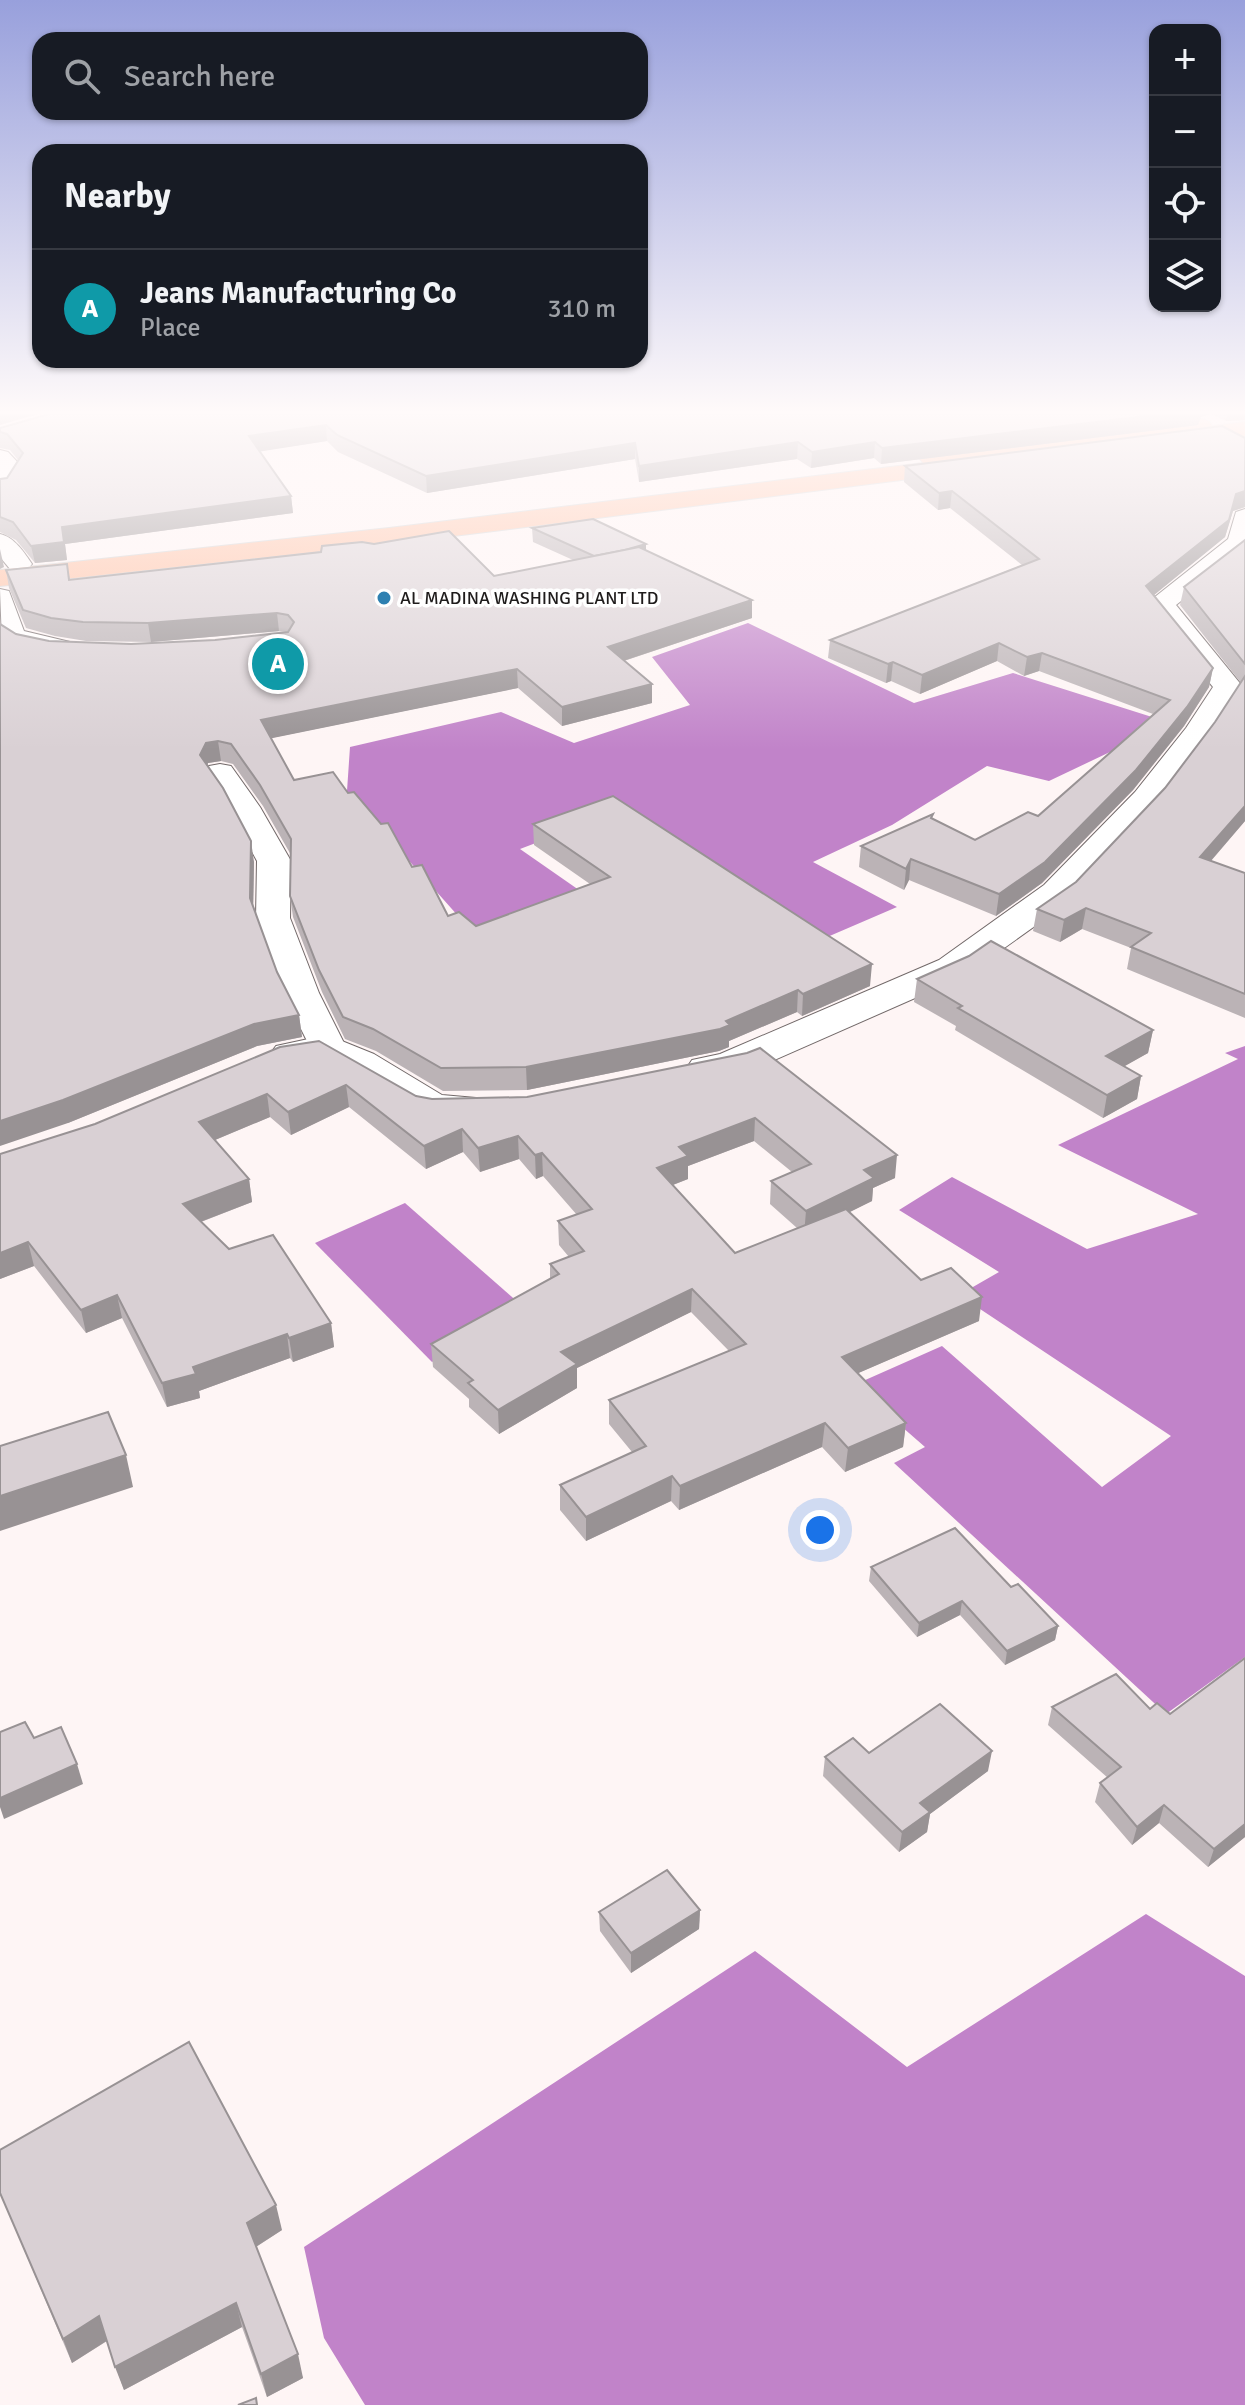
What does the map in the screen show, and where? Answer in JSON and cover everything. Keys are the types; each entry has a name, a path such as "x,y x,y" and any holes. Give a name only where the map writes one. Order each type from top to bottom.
{"main road":[{"path":"6,570 80,567 425,526"}],"street":[{"path":"668,1077 731,1064 952,968 1057,893 1147,799 1198,733 1228,687 1160,604 1240,542 1243,526"},
{"path":"0,541 6,570"},
{"path":"0,597 12,636 41,646 88,650"},
{"path":"220,773 244,807 274,861 273,918 301,993 327,1047"},
{"path":"257,1063 272,1057 327,1047 434,1107 496,1106"}],"shaded area":[{"path":"748,623 914,703 1013,673 1171,723 1049,781 987,766 892,825 813,862 897,907 811,944 612,814 520,849 589,897 483,944 347,791 350,747 501,712 574,743 690,705 652,657"},
{"path":"1245,1046 1245,1657 1166,1714 894,1463 925,1447 854,1385 942,1346 1102,1487 1171,1436 959,1295 999,1272 899,1210 952,1177 1087,1249 1198,1214 1058,1145 1238,1059 1225,1053"},
{"path":"405,1203 529,1312 432,1362 315,1243"},
{"path":"1146,1914 1245,1976 1245,2405 365,2405 324,2338 304,2247 755,1951 907,2067"}],"building":[{"path":"16,526 68,526 62,527 64,542 31,546"},
{"path":"608,526 646,544 594,556 532,528"},
{"path":"997,526 1221,526 1146,586 1213,668 1187,707 1136,770 1045,862 999,894 911,859 906,869 861,846 933,814 931,818 975,840 1028,812 1038,816 1170,700 1042,653 1027,657 999,643 922,675 830,640 1039,559"},
{"path":"449,531 494,576 639,547 752,600 608,647 652,684 562,707 517,669 261,720 294,780 333,772 348,793 354,792 381,824 388,823 412,867 422,865 448,916 459,912 476,926 610,877 533,824 613,796 872,964 803,994 798,990 726,1021 730,1025 720,1029 526,1067 441,1068 373,1029 343,1017 319,970 290,896 291,839 260,785 231,744 218,741 206,743 200,755 223,788 251,841 250,898 277,972 299,1015 254,1024 63,1100 0,1121 0,624 16,634 49,641 131,644 215,640 288,632 294,622 288,615 277,613 148,623 51,618 23,610 6,570 67,564 69,580 321,552 322,546 362,542 374,544"},
{"path":"1245,540 1245,664 1184,587"},
{"path":"1245,676 1245,806 1200,857 1245,873 1245,994 1131,947 1151,933 1086,908 1064,920 1037,909 1076,882 1165,788"},
{"path":"991,941 1153,1030 1106,1056 1141,1076 1107,1095 958,1008 962,1006 917,979 969,956"},
{"path":"319,1041 416,1096 432,1099 527,1097 760,1048 897,1155 864,1170 874,1178 806,1211 771,1181 811,1164 755,1118 679,1147 688,1156 657,1168 735,1253 846,1209 921,1280 951,1268 982,1297 842,1357 906,1423 848,1448 825,1423 680,1486 672,1476 586,1517 560,1485 646,1446 609,1400 746,1344 692,1289 561,1352 577,1364 498,1410 468,1383 473,1380 431,1344 559,1274 550,1264 584,1251 558,1221 592,1209 542,1153 535,1155 518,1136 478,1148 462,1129 424,1146 346,1085 288,1112 267,1094 199,1122 249,1179 183,1204 229,1249 273,1235 331,1323 289,1338 287,1334 193,1367 196,1374 162,1383 117,1295 81,1310 28,1242 0,1253 0,1154 95,1124 280,1047"},
{"path":"108,1412 126,1455 0,1496 0,1446"},
{"path":"955,1528 1011,1587 1018,1584 1058,1626 1007,1651 962,1601 919,1623 871,1567"},
{"path":"1245,1658 1245,1824 1214,1849 1164,1805 1137,1827 1100,1783 1121,1767 1052,1707 1116,1674 1150,1709 1157,1703 1170,1714"},
{"path":"940,1704 992,1751 920,1803 930,1812 902,1832 825,1757 853,1738 869,1753"},
{"path":"25,1722 34,1738 61,1727 77,1764 0,1798 0,1732"},
{"path":"667,1870 700,1910 631,1953 599,1912"},
{"path":"189,2042 276,2205 247,2223 298,2354 261,2374 236,2303 115,2367 99,2316 63,2339 0,2193 0,2150"},
{"path":"256,2398 257,2405 238,2405"}],"place":[{"name":"AL MADINA WASHING PLANT LTD","path":"384,598"},
{"name":"Jeans Manufacturing Co","path":"278,664"}]}
